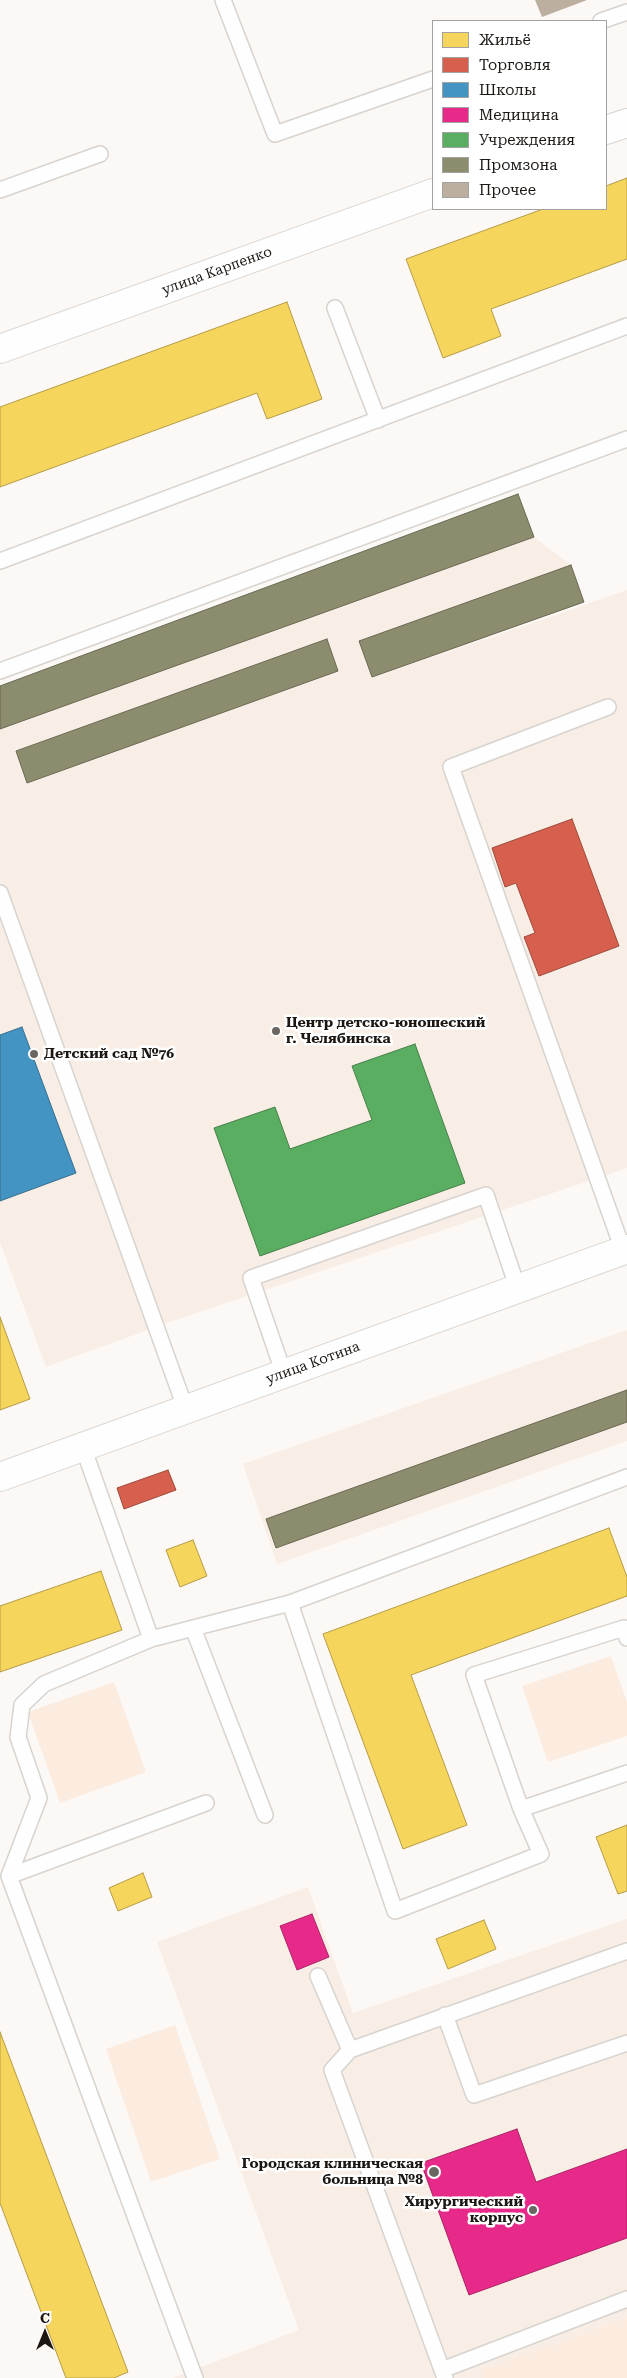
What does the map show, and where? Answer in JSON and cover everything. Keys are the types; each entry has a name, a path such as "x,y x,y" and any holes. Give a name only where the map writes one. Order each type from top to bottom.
{"street":[{"path":"607,130 627,122"},
{"name":"улица Карпенко","path":"0,350 432,193"},
{"name":"улица Котина","path":"0,1477 625,1250"}],"lane":[{"path":"223,0 275,134 432,79"},
{"path":"605,20 627,12"},
{"path":"0,190 100,154"},
{"path":"335,308 378,420"},
{"path":"0,561 627,326"},
{"path":"0,671 627,439"},
{"path":"608,707 451,767 625,1250"},
{"path":"0,894 186,1410"},
{"path":"284,1374 251,1278 486,1195 518,1289"},
{"path":"83,1447 151,1639"},
{"path":"195,2378 9,1876 39,1798 18,1737 22,1705 44,1684 151,1639 290,1603 627,1477"},
{"path":"290,1603 395,1911 541,1854 521,1809 474,1676 624,1628 627,1638"},
{"path":"193,1628 265,1816"},
{"path":"521,1809 627,1774"},
{"path":"9,1876 206,1803"},
{"path":"627,1951 350,2050 332,2070 443,2374 627,2299"},
{"path":"318,1976 350,2050"},
{"path":"445,2015 474,2095 627,2042"}],"shaded area":[{"path":"518,494 534,537 571,565 584,602 423,661 627,590 627,1168 167,1323 46,1367 0,1242 0,686"},
{"path":"627,1330 627,1441 277,1564 243,1464"},
{"path":"611,1656 627,1702 627,1736 548,1762 522,1686"},
{"path":"114,1682 146,1772 60,1803 28,1712"},
{"name":"Городская клиническая больница №8","path":"308,1887 353,2013 627,1919 627,2378 172,2378 299,2330 157,1942"},
{"path":"175,2025 220,2159 151,2182 106,2049"},
{"path":"627,2318 627,2378 483,2378 481,2371"}],"building: Жильё":[{"path":"627,178 627,259 491,309 501,336 443,358 406,259 540,210 607,210 607,186"},
{"path":"287,302 322,399 267,419 257,393 0,487 0,407"},
{"path":"0,1317 30,1399 0,1410"},
{"path":"609,1528 627,1577 627,1596 411,1675 467,1825 403,1849 323,1634"},
{"path":"193,1540 207,1576 180,1587 166,1550"},
{"path":"101,1571 122,1630 0,1672 0,1606"},
{"path":"627,1825 627,1891 618,1894 596,1837"},
{"path":"143,1873 152,1897 118,1911 109,1888"},
{"path":"484,1920 496,1949 448,1969 436,1939"},
{"path":"0,2032 128,2372 114,2378 66,2378 0,2203"}],"building: Торговля":[{"path":"572,819 619,946 539,976 524,937 535,933 516,883 505,887 492,848"},
{"path":"168,1470 176,1490 124,1509 117,1488"}],"building: Школы":[{"path":"22,1027 76,1173 0,1201 0,1035"}],"building: Медицина":[{"path":"312,1914 329,1957 297,1970 280,1926"},
{"name":"Хирургический корпус","path":"517,2129 536,2182 627,2149 627,2238 469,2295 421,2163"}],"building: Учреждения":[{"path":"415,1044 465,1183 260,1256 214,1128 275,1107 290,1149 372,1120 352,1066"}],"building: Промзона":[{"path":"518,494 534,537 0,729 0,686"},
{"path":"571,565 584,602 372,677 359,641"},
{"path":"327,639 338,671 27,783 16,751"},
{"path":"627,1390 627,1422 276,1548 266,1519"}],"building: Прочее":[{"path":"535,0 587,0 542,17"}],"place":[{"name":"Центр детско-юношеский г. Челябинска","path":"276,1031"},
{"name":"Детский сад №76","path":"34,1054"},
{"name":"Городская клиническая больница №8","path":"434,2172"},
{"name":"Хирургический корпус","path":"533,2210"}]}
